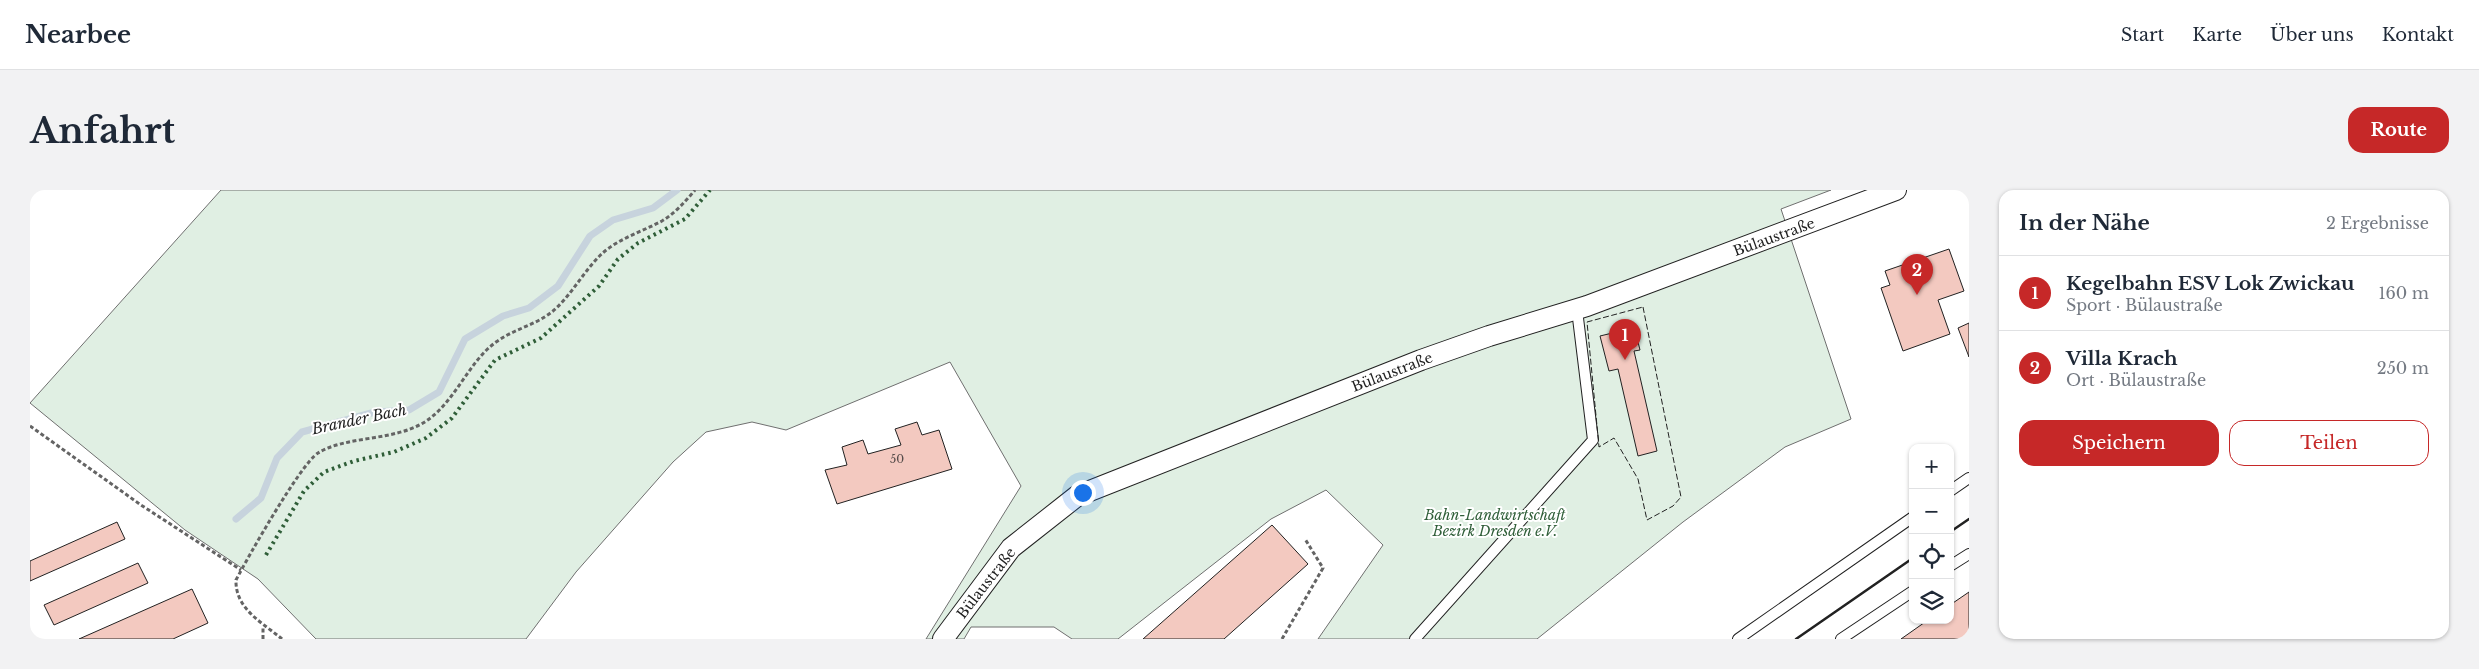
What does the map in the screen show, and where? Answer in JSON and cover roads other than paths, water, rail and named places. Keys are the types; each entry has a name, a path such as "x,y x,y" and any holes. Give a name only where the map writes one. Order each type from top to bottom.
{"street":[{"name":"Bülaustraße","path":"943,639 1011,548 1077,496 1421,360 1489,336 1577,310 1896,190"}],"lane":[{"path":"1415,639 1592,440 1577,310"},
{"path":"1953,489 1969,478"},
{"path":"1738,639 1909,520"},
{"path":"1954,563 1969,554"},
{"path":"1841,639 1909,594"}],"waterway":[{"name":"Brander Bach","path":"236,519 261,498 277,458 302,432 375,412 409,410 439,392 465,339 503,316 529,308 558,286 590,236 613,220 653,208 677,190"}],"place":[{"name":"Villa Krach","path":"1917,295"},
{"name":"Kegelbahn ESV Lok Zwickau","path":"1625,360"}],"park label":[{"name":"Bahn-Landwirtschaft Bezirk Dresden e.V.","path":"1495,524"}]}
